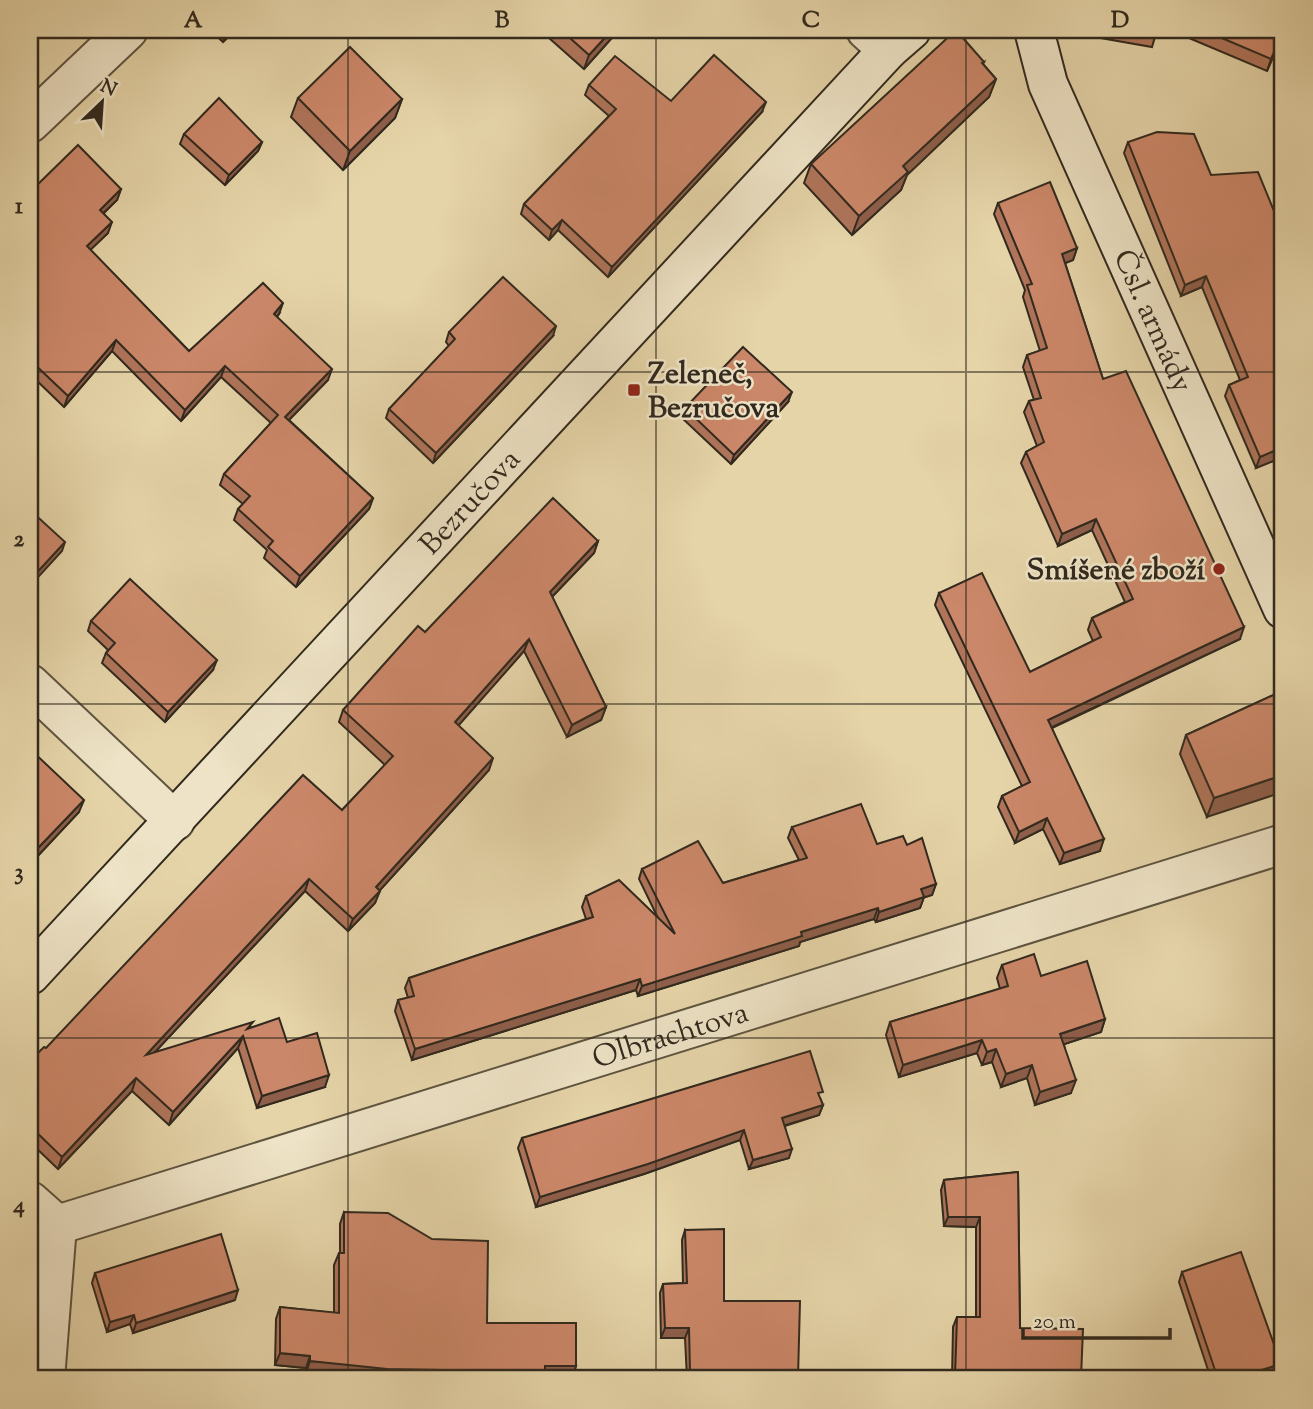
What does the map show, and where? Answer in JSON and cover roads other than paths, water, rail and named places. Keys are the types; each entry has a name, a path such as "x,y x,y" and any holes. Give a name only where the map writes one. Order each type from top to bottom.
{"street":[{"path":"30,123 128,30"},
{"name":"Čsl. armády","path":"1034,30 1048,84 1283,609"},
{"name":"Bezručova","path":"30,975 175,821 888,37"},
{"path":"30,684 175,821"},
{"name":"Olbrachtova","path":"44,1213 1283,844"},
{"path":"44,1213 45,1379"}],"place":[{"name":"Zeleneč, Bezručova","path":"634,390"},
{"name":"Smíšené zboží","path":"1219,569"}]}
